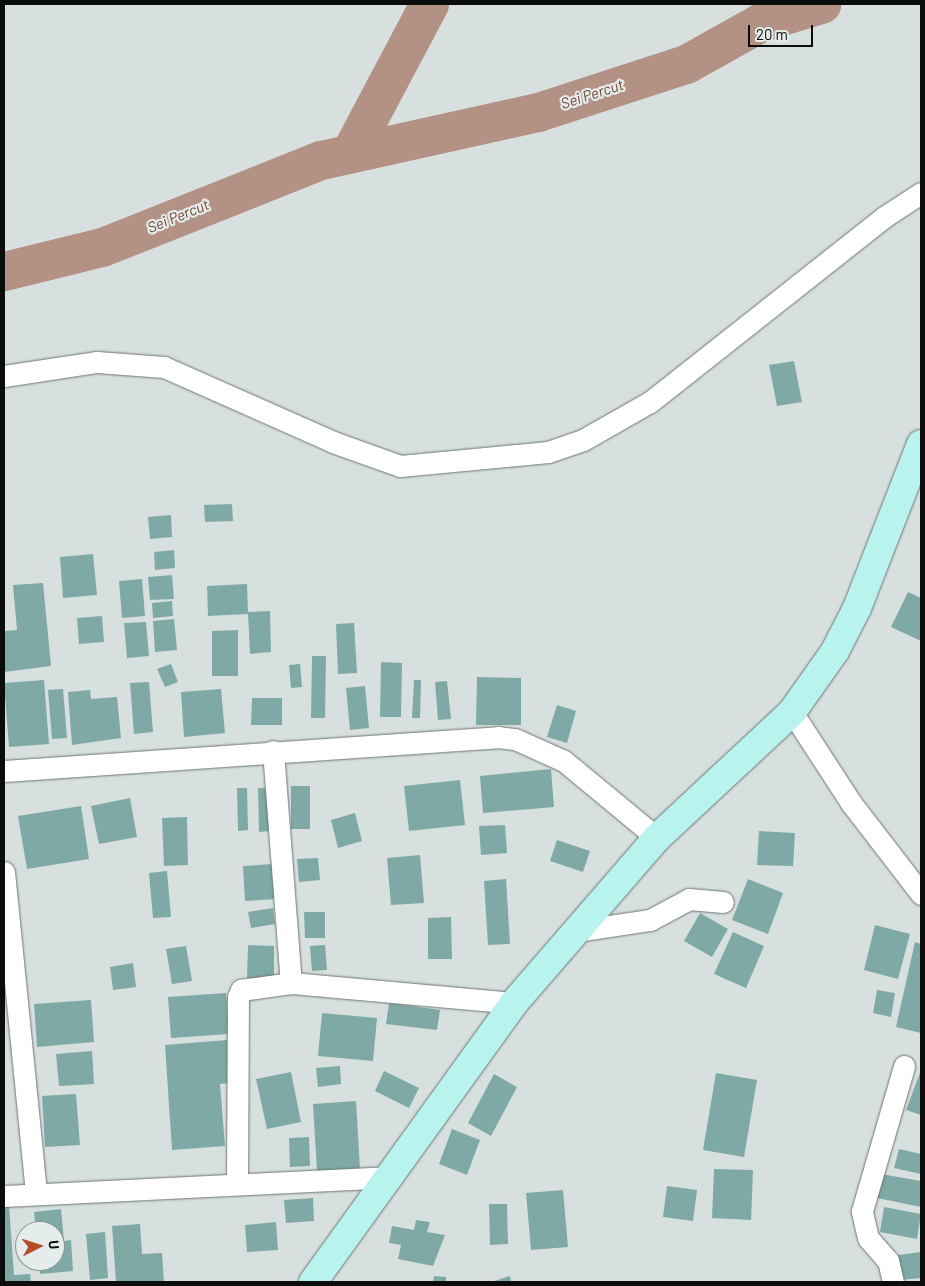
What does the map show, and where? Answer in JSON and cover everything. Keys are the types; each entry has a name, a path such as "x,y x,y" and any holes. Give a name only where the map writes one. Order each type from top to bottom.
{"main road":[{"path":"313,1282 392,1177 514,1003 658,838 792,712 835,651 857,608 921,444"}],"street":[{"path":"4,376 97,362 164,367 333,442 400,466 548,452 583,440 650,402 884,217 921,193"},
{"path":"792,712 851,803 921,894"},
{"path":"4,771 273,752 515,739 564,761 658,838"},
{"path":"273,752 291,983"},
{"path":"4,872 36,1193"},
{"path":"576,931 650,920 689,899 723,902"},
{"path":"237,1182 238,994 291,983 514,1003"},
{"path":"893,1282 888,1261 863,1225 862,1211 904,1066"},
{"path":"4,1196 237,1182 392,1177"}],"building":[{"path":"794,361 802,402 777,406 769,365"},
{"path":"232,504 233,521 205,522 204,505"},
{"path":"171,515 172,537 150,539 148,517"},
{"path":"174,550 175,568 155,570 154,552"},
{"path":"93,554 97,595 63,598 60,557"},
{"path":"172,575 174,599 150,600 148,577"},
{"path":"142,579 145,616 122,618 119,581"},
{"path":"43,583 51,666 4,672 4,631 17,630 13,585"},
{"path":"247,584 248,612 270,611 271,652 250,654 248,614 208,616 207,586"},
{"path":"908,592 921,598 921,641 891,627"},
{"path":"172,601 173,616 153,618 152,603"},
{"path":"102,616 104,642 79,644 77,618"},
{"path":"174,619 177,650 155,652 153,621"},
{"path":"146,622 149,656 127,658 124,623"},
{"path":"354,623 357,673 338,674 336,624"},
{"path":"238,630 238,676 212,676 212,631"},
{"path":"312,656 326,656 325,718 311,718"},
{"path":"381,662 402,663 401,717 380,717"},
{"path":"171,664 178,682 165,687 157,669"},
{"path":"300,664 302,687 291,688 289,665"},
{"path":"477,677 521,678 521,725 476,725"},
{"path":"44,680 49,744 9,747 4,683"},
{"path":"414,680 421,680 420,718 412,718"},
{"path":"447,681 451,719 438,720 435,682"},
{"path":"149,682 153,732 134,734 130,683"},
{"path":"365,686 369,728 350,730 346,688"},
{"path":"63,689 67,738 52,739 48,690"},
{"path":"221,689 225,733 184,737 181,692"},
{"path":"90,690 91,699 117,697 121,738 72,745 68,692"},
{"path":"252,698 282,698 282,725 251,725"},
{"path":"557,705 576,711 567,743 547,737"},
{"path":"551,769 554,807 483,813 480,776"},
{"path":"460,780 465,825 409,831 404,786"},
{"path":"291,786 310,786 310,829 291,829"},
{"path":"237,788 247,788 248,830 238,831"},
{"path":"258,788 269,788 270,831 259,832"},
{"path":"130,798 137,837 99,844 91,806"},
{"path":"81,806 89,859 27,869 18,816"},
{"path":"355,813 362,841 338,848 331,820"},
{"path":"187,817 188,865 164,866 162,818"},
{"path":"505,825 507,853 481,855 479,826"},
{"path":"759,831 795,833 793,866 757,865"},
{"path":"557,840 590,851 583,872 550,861"},
{"path":"420,855 424,903 391,905 387,858"},
{"path":"318,858 320,880 299,882 297,859"},
{"path":"273,864 275,899 245,901 243,866"},
{"path":"167,871 171,917 153,918 149,873"},
{"path":"506,879 510,944 488,945 484,881"},
{"path":"748,879 783,893 768,934 732,920"},
{"path":"273,908 275,924 251,928 248,912"},
{"path":"304,912 325,912 325,938 305,938"},
{"path":"700,913 728,929 712,957 684,941"},
{"path":"451,917 452,959 428,959 428,918"},
{"path":"875,925 910,934 898,979 864,970"},
{"path":"733,932 764,946 746,988 714,974"},
{"path":"915,942 921,944 921,1033 896,1027"},
{"path":"248,945 274,946 274,979 247,978"},
{"path":"325,945 327,970 312,971 310,946"},
{"path":"186,946 192,981 172,984 166,949"},
{"path":"133,963 136,987 113,990 110,967"},
{"path":"877,990 895,993 891,1017 873,1013"},
{"path":"226,993 229,1034 171,1038 168,997"},
{"path":"91,1000 94,1042 37,1047 34,1004"},
{"path":"389,1003 440,1010 437,1030 386,1024"},
{"path":"322,1013 377,1018 373,1061 318,1056"},
{"path":"227,1040 230,1083 220,1084 225,1146 172,1150 165,1045"},
{"path":"92,1051 94,1084 59,1086 56,1054"},
{"path":"340,1066 341,1084 318,1087 316,1068"},
{"path":"921,1070 921,1115 906,1110"},
{"path":"384,1071 419,1088 409,1108 375,1091"},
{"path":"291,1072 301,1122 267,1129 256,1079"},
{"path":"716,1073 757,1080 744,1157 703,1150"},
{"path":"494,1074 517,1087 491,1136 468,1123"},
{"path":"76,1094 80,1145 45,1147 42,1096"},
{"path":"356,1101 360,1169 317,1171 313,1104"},
{"path":"452,1129 480,1140 467,1175 439,1164"},
{"path":"309,1137 310,1166 290,1167 289,1138"},
{"path":"899,1149 921,1154 921,1174 894,1168"},
{"path":"714,1169 753,1170 751,1220 712,1218"},
{"path":"881,1174 921,1181 921,1207 877,1198"},
{"path":"667,1186 697,1190 693,1221 663,1217"},
{"path":"563,1190 568,1247 531,1250 526,1193"},
{"path":"313,1198 314,1221 286,1223 284,1200"},
{"path":"489,1204 507,1204 508,1244 490,1245"},
{"path":"4,1205 9,1205 14,1275 30,1274 31,1282 4,1282"},
{"path":"884,1207 921,1214 917,1239 880,1232"},
{"path":"61,1209 62,1221 35,1221 34,1212"},
{"path":"416,1220 430,1222 427,1232 445,1235 433,1266 398,1259 401,1245 389,1243 392,1226 414,1230"},
{"path":"276,1222 278,1250 247,1252 245,1225"},
{"path":"140,1224 142,1254 162,1253 164,1282 116,1282 112,1226"},
{"path":"105,1232 108,1278 90,1280 86,1234"},
{"path":"71,1240 73,1271 40,1274 40,1271 65,1271 65,1241"},
{"path":"921,1252 921,1278 901,1280 898,1255"},
{"path":"434,1276 446,1277 446,1282 433,1282"},
{"path":"510,1276 511,1282 491,1282"}],"waterway":[{"name":"Sei Percut","path":"350,153 429,4"},
{"name":"Sei Percut","path":"4,271 102,247 321,160 538,112 686,64 761,22 821,4"}]}
